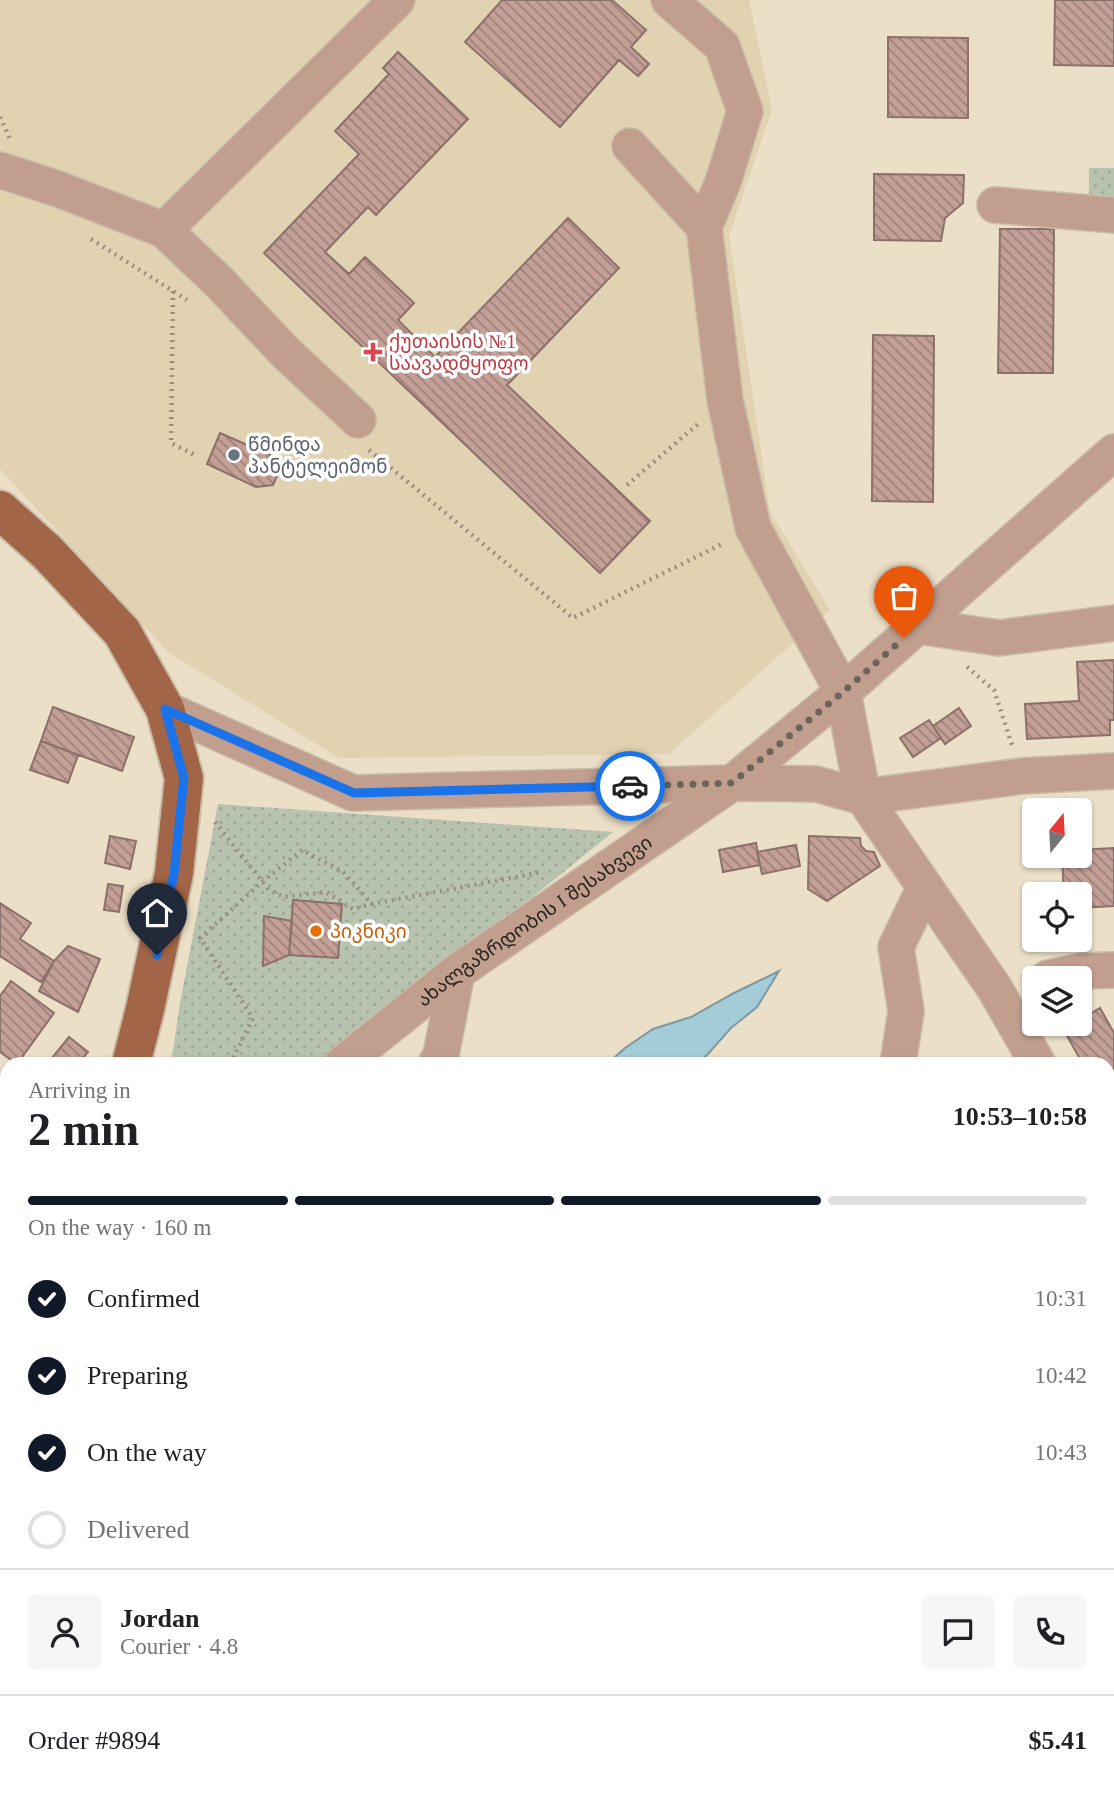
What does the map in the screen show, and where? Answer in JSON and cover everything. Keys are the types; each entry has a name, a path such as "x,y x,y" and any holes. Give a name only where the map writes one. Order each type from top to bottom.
{"main road":[{"path":"0,510 47,552 122,632 165,709 184,778 174,873 133,1057"}],"street":[{"path":"164,230 397,0"},
{"path":"669,0 722,46 744,111 723,182 704,227 725,400 753,528 843,692 863,797 995,989 1034,1057"},
{"path":"629,146 704,227"},
{"path":"0,170 164,230 219,282 286,354 358,420"},
{"path":"995,205 1114,215"},
{"name":"ახალგაზრდობის I შესახვევი","path":"351,1057 457,972 732,783 843,692 1114,452"},
{"path":"918,626 999,638 1114,623"},
{"path":"165,709 354,793 732,783 816,784 863,797 1022,776 1114,771"},
{"path":"899,1057 906,1011 896,947 925,887"},
{"path":"1092,971 1114,970"},
{"path":"440,1057 457,972"},
{"path":"995,989 1022,983"}],"path":[{"path":"173,291 171,443 197,456"},
{"path":"627,485 725,400"},
{"path":"966,666 994,690 1022,776"},
{"path":"234,1057 253,1018 200,938 302,850 343,872 372,904"},
{"path":"238,852 269,890 284,897 326,892 353,909 546,871"}],"shaded area":[{"name":"ქუთაისის №1 საავადმყოფო","path":"0,0 749,0 772,109 729,236 770,512 830,610 669,754 339,758 168,652 0,469"}],"green space":[{"path":"1089,168 1114,168 1114,203 1089,203"},
{"path":"218,804 613,832 335,1057 172,1057"}],"water":[{"path":"779,971 757,1007 731,1028 705,1057 615,1057 653,1029 691,1017"}],"building":[{"path":"502,0 612,0 646,30 631,47 649,64 638,76 619,60 560,127 465,42"},
{"path":"1055,0 1114,0 1114,66 1054,65"},
{"path":"888,37 968,38 968,118 888,117"},
{"path":"398,52 468,119 376,215 368,207 325,252 349,274 365,257 414,303 398,320 435,357 568,218 619,268 507,385 650,521 600,573 264,253 359,154 335,131 389,74 383,68"},
{"path":"874,174 964,175 963,203 945,218 941,241 874,240"},
{"path":"1000,229 1054,229 1053,373 998,373"},
{"path":"873,335 934,336 933,502 872,501"},
{"path":"220,433 270,455 280,469 273,485 256,487 207,464"},
{"path":"1114,660 1114,720 1110,720 1110,735 1027,739 1025,704 1079,701 1077,662"},
{"path":"53,707 134,737 122,771 41,741"},
{"path":"959,708 971,726 945,744 933,726"},
{"path":"929,720 941,738 913,757 900,738"},
{"path":"41,741 78,755 68,783 30,770"},
{"path":"110,836 136,841 130,869 105,863"},
{"path":"809,836 860,838 861,846 866,851 874,852 880,866 827,901 808,889"},
{"path":"756,843 760,865 723,872 719,850"},
{"path":"796,845 800,866 762,874 757,852"},
{"path":"1114,848 1114,906 1092,907 1092,882 1063,882 1063,868 1092,868 1092,849"},
{"path":"108,884 123,886 119,912 104,910"},
{"path":"293,900 342,904 338,958 289,955"},
{"path":"0,903 31,923 20,939 54,961 41,982 0,956"},
{"path":"264,916 292,921 289,955 263,966"},
{"path":"68,946 100,959 78,1012 39,991 54,961"},
{"path":"11,981 54,1013 22,1057 7,1057 0,1052 0,996"},
{"path":"1100,1008 1114,1033 1114,1057 1079,1057 1067,1036 1092,1036 1092,1013"},
{"path":"69,1037 88,1052 84,1057 53,1057"}],"way so far":[{"path":"630,786 732,783 904,638"}],"place":[{"name":"ქუთაისის №1 საავადმყოფო","path":"373,352"},
{"name":"წმინდა პანტელეიმონ","path":"234,455"},
{"name":"პიკნიკი","path":"316,931"}],"route":[{"path":"157,955 174,873 184,778 165,709 354,793 630,786"}]}
